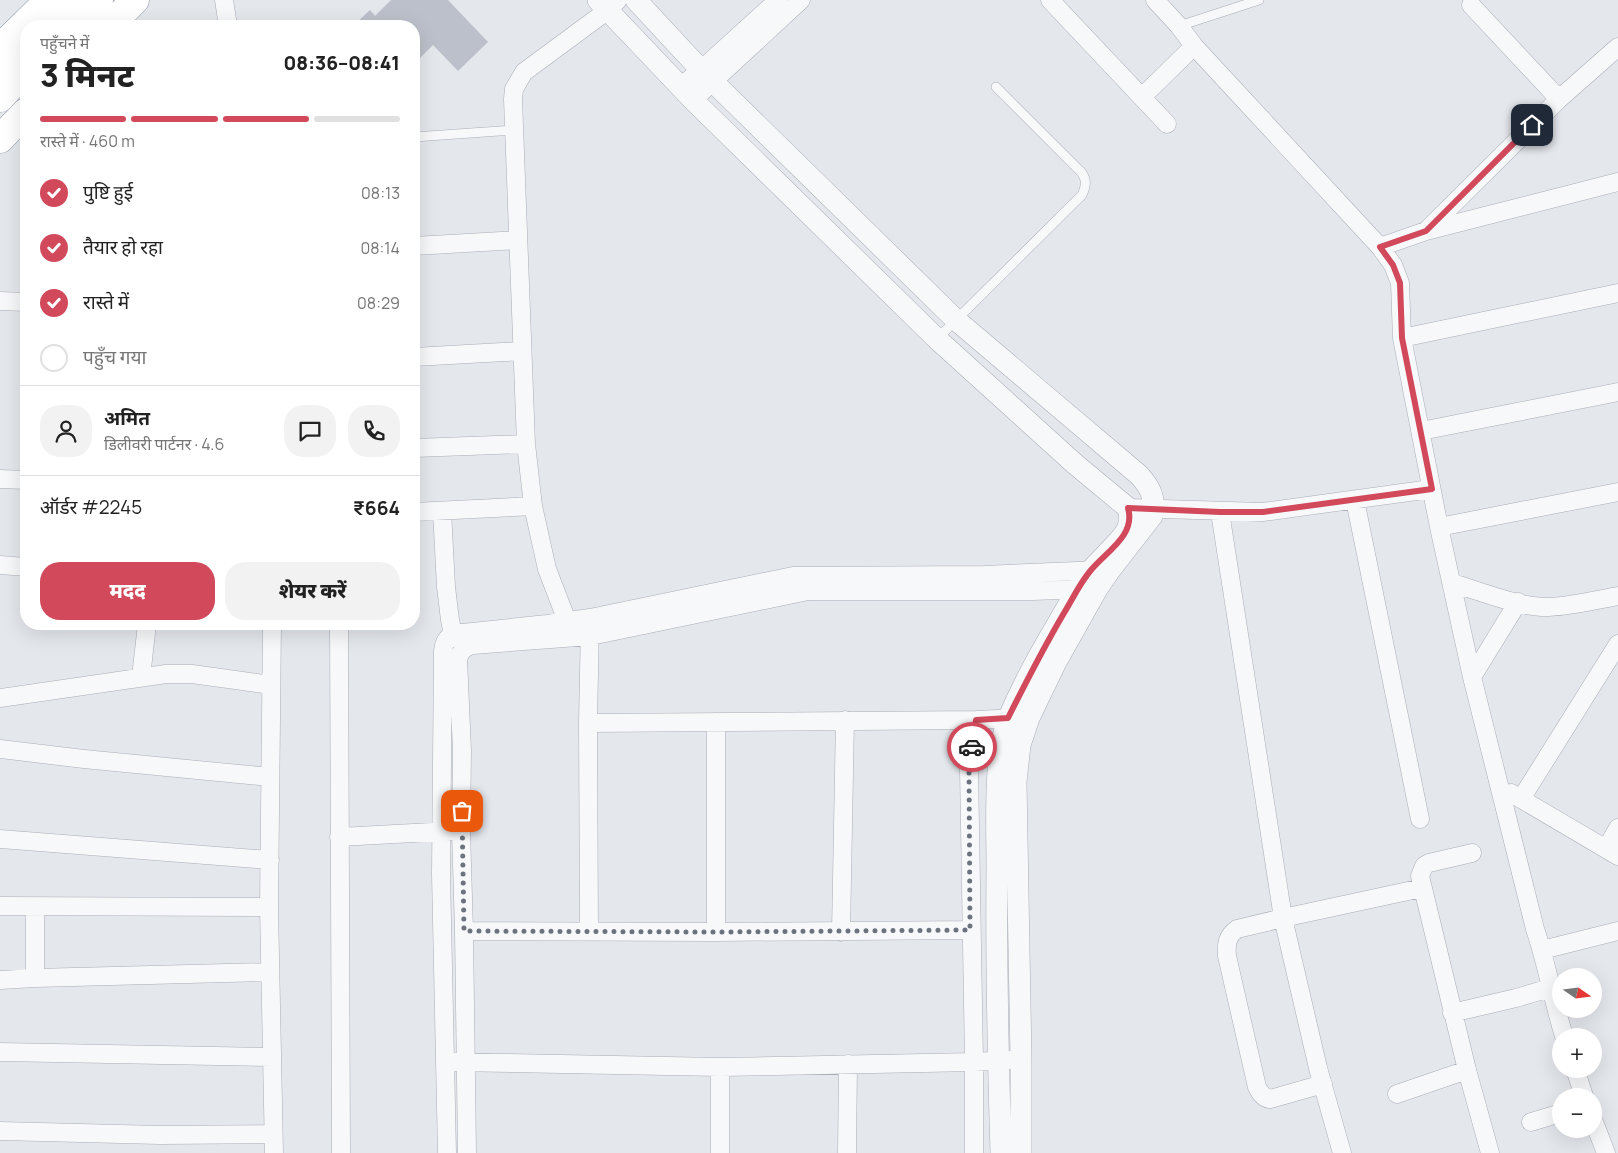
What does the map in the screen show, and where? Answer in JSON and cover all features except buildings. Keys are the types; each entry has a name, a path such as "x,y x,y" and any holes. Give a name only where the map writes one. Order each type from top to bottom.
{"highway":[{"path":"29,20 49,0"},
{"path":"54,20 74,0"},
{"path":"78,20 99,0"},
{"path":"115,20 135,0"},
{"path":"0,48 20,28"},
{"path":"10,82 20,60"},
{"path":"0,139 20,118"}],"street":[{"path":"224,0 227,20"},
{"path":"442,511 446,587 453,634 466,646 591,636 808,591 1094,580 1148,522 1154,508 1153,497 1149,487 1139,475 956,320 707,76 636,0"},
{"path":"707,76 778,0"},
{"path":"686,93 801,0"},
{"path":"1051,0 1167,124"},
{"path":"1155,0 1194,46 1380,247 1393,265 1400,283 1402,338 1439,527 1472,677 1534,929 1542,950 1550,988 1562,1028"},
{"path":"567,621 547,569 533,506 526,444 517,240 514,90 524,72 608,3 686,93 937,339 1075,464 1128,508 1131,517 1124,536 1042,650 1019,718 999,763 996,964 1001,1153"},
{"path":"1471,5 1559,99"},
{"path":"1142,97 1194,46"},
{"path":"1426,231 1559,99 1618,47"},
{"path":"1380,247 1426,231 1610,184 1618,172"},
{"path":"420,246 517,240"},
{"path":"1402,338 1618,293"},
{"path":"0,301 20,302"},
{"path":"420,357 521,351"},
{"path":"1421,431 1618,392"},
{"path":"420,448 526,444"},
{"path":"0,479 20,480"},
{"path":"1128,508 1263,512 1432,489"},
{"path":"1439,527 1618,492"},
{"path":"1355,500 1420,819"},
{"path":"420,512 533,506"},
{"path":"1220,512 1283,918 1323,1084 1342,1153"},
{"path":"0,565 20,567"},
{"path":"447,1153 441,832 443,651 448,637 453,634 590,618 793,576 984,575 1094,580"},
{"path":"1452,582 1518,602 1550,607 1618,596"},
{"path":"1472,677 1518,602"},
{"path":"589,931 588,723 590,618"},
{"path":"141,677 146,630"},
{"path":"272,630 269,907 274,1153"},
{"path":"339,630 341,1153"},
{"path":"1521,799 1618,644"},
{"path":"466,646 458,659 462,751 461,831 467,1153"},
{"path":"0,698 141,677 181,673 271,686"},
{"path":"588,723 976,720 1019,718"},
{"path":"1019,718 1020,745 1016,782 1021,1153"},
{"path":"840,932 845,720"},
{"path":"974,1153 969,768 976,720"},
{"path":"716,722 716,932"},
{"path":"0,749 270,777"},
{"path":"1498,786 1612,853 1618,828"},
{"path":"339,837 461,831"},
{"path":"0,839 270,860"},
{"path":"1472,853 1429,863 1424,866 1420,876 1452,1013 1490,1153"},
{"path":"1323,1084 1270,1099 1261,1095 1257,1087 1226,948 1227,940 1231,933 1237,929 1422,888"},
{"path":"0,906 269,907"},
{"path":"34,907 35,978"},
{"path":"464,931 840,932 970,930"},
{"path":"1542,950 1618,931"},
{"path":"0,980 270,972"},
{"path":"1452,1013 1550,988"},
{"path":"0,1052 271,1057"},
{"path":"445,1062 720,1067 974,1062 1021,1059"},
{"path":"847,1153 848,1064"},
{"path":"720,1067 720,1153"},
{"path":"1397,1094 1467,1070"},
{"path":"1531,1122 1552,1115"},
{"path":"0,1131 160,1135 273,1134"},
{"path":"1600,1138 1606,1153"}],"lane":[{"path":"1179,26 1259,0"},
{"path":"937,339 1082,195 1086,186 1086,179 1082,173 996,87"},
{"path":"420,137 514,130"}],"way so far":[{"path":"462,811 464,931 840,932 970,930 968,803 972,747"}],"route":[{"path":"972,747 976,720 1008,718 1042,650 1090,571 1124,536 1131,517 1128,508 1263,512 1432,489 1402,338 1400,283 1393,265 1380,247 1426,231 1532,125"}]}
